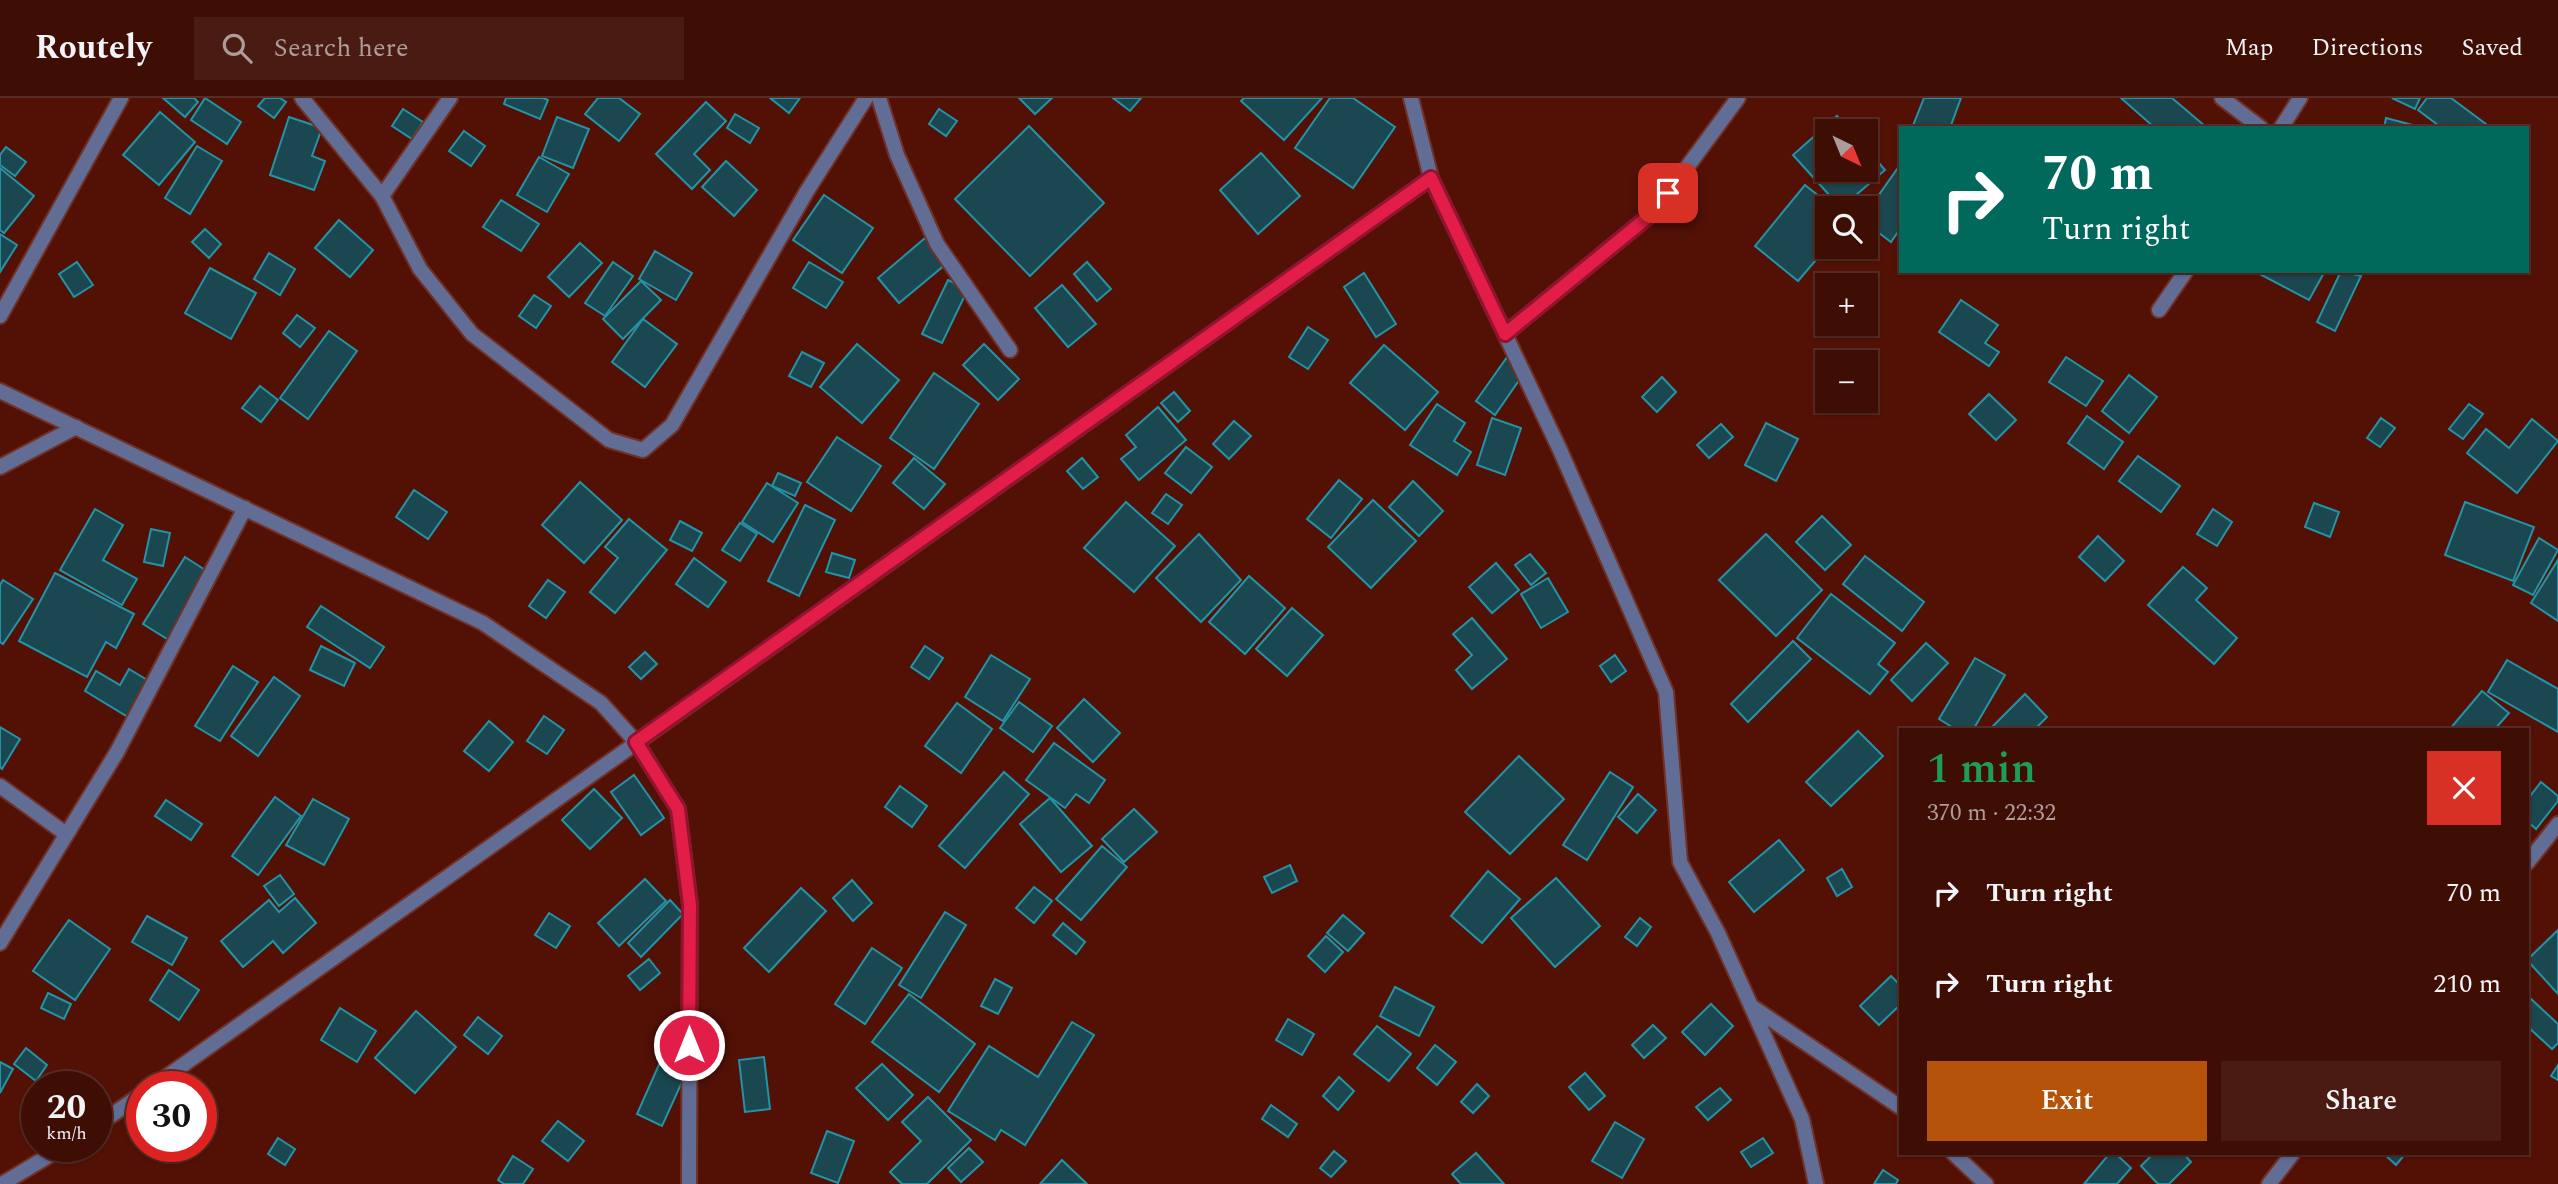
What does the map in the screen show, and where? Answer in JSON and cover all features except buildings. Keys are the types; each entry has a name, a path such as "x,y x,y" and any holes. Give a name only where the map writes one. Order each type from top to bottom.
{"street":[{"path":"0,316 121,98"},
{"path":"302,98 382,196 419,269 472,334 610,440 643,450 672,425 807,191 866,98"},
{"path":"382,196 450,98"},
{"path":"879,98 897,155 937,244 1010,351"},
{"path":"1411,98 1431,178 1505,334 1666,692 1680,862 1718,933 1802,1119 1816,1184"},
{"path":"1505,334 1654,212 1738,98"},
{"path":"2222,98 2258,126"},
{"path":"2282,126 2300,98"},
{"path":"174,1071 1431,178"},
{"path":"2160,310 2185,273"},
{"path":"0,391 483,623 601,704 636,742 678,809 690,905 689,1184"},
{"path":"0,467 76,427"},
{"path":"0,943 117,752 246,508"},
{"path":"0,786 66,834"},
{"path":"2529,860 2558,824"},
{"path":"1751,1006 1899,1106"},
{"path":"1955,1155 1986,1184"},
{"path":"2269,1184 2291,1155"},
{"path":"2,1184 38,1162"}],"route":[{"path":"689,1045 690,905 678,809 636,742 1431,178 1505,334 1654,212 1668,193"}]}
